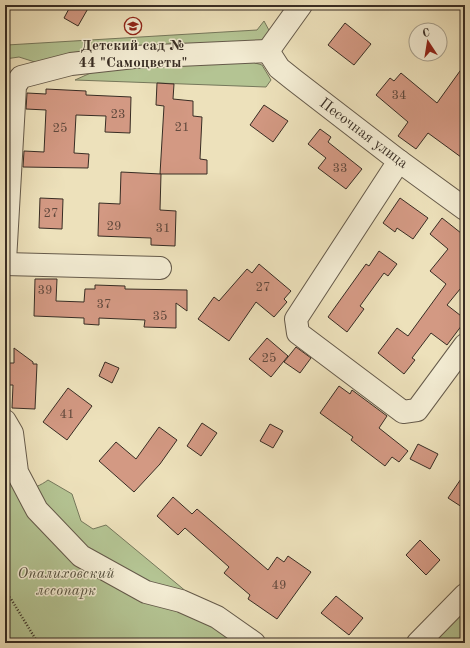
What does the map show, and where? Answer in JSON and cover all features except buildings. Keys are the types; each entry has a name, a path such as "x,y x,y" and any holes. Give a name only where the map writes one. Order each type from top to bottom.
{"street":[{"path":"160,268 5,263 10,88 21,77 71,64 134,57 268,51 301,5"},
{"name":"Песочная улица","path":"268,51 279,68 294,80 399,161 463,205"},
{"path":"399,161 296,319 298,333 403,412 417,410 465,345"},
{"path":"5,421 12,433 17,472 37,510 81,556 146,592 181,601 217,616 254,643"},
{"path":"418,643 465,595"}],"path":[{"path":"5,593 11,599 38,643"}],"green space":[{"path":"264,21 271,34 255,46 38,63 19,57 5,59 5,45 257,30"},
{"path":"252,62 262,65 271,80 266,87 75,80 95,71 117,67"},
{"name":"Опалиховский лесопарк","path":"5,478 21,488 32,488 48,480 72,494 81,521 93,529 106,525 217,617 254,643 5,643"},
{"path":"465,595 465,643 418,643"}],"place":[{"name":"Детский сад № 44 \"Самоцветы\"","path":"133,26"}]}
